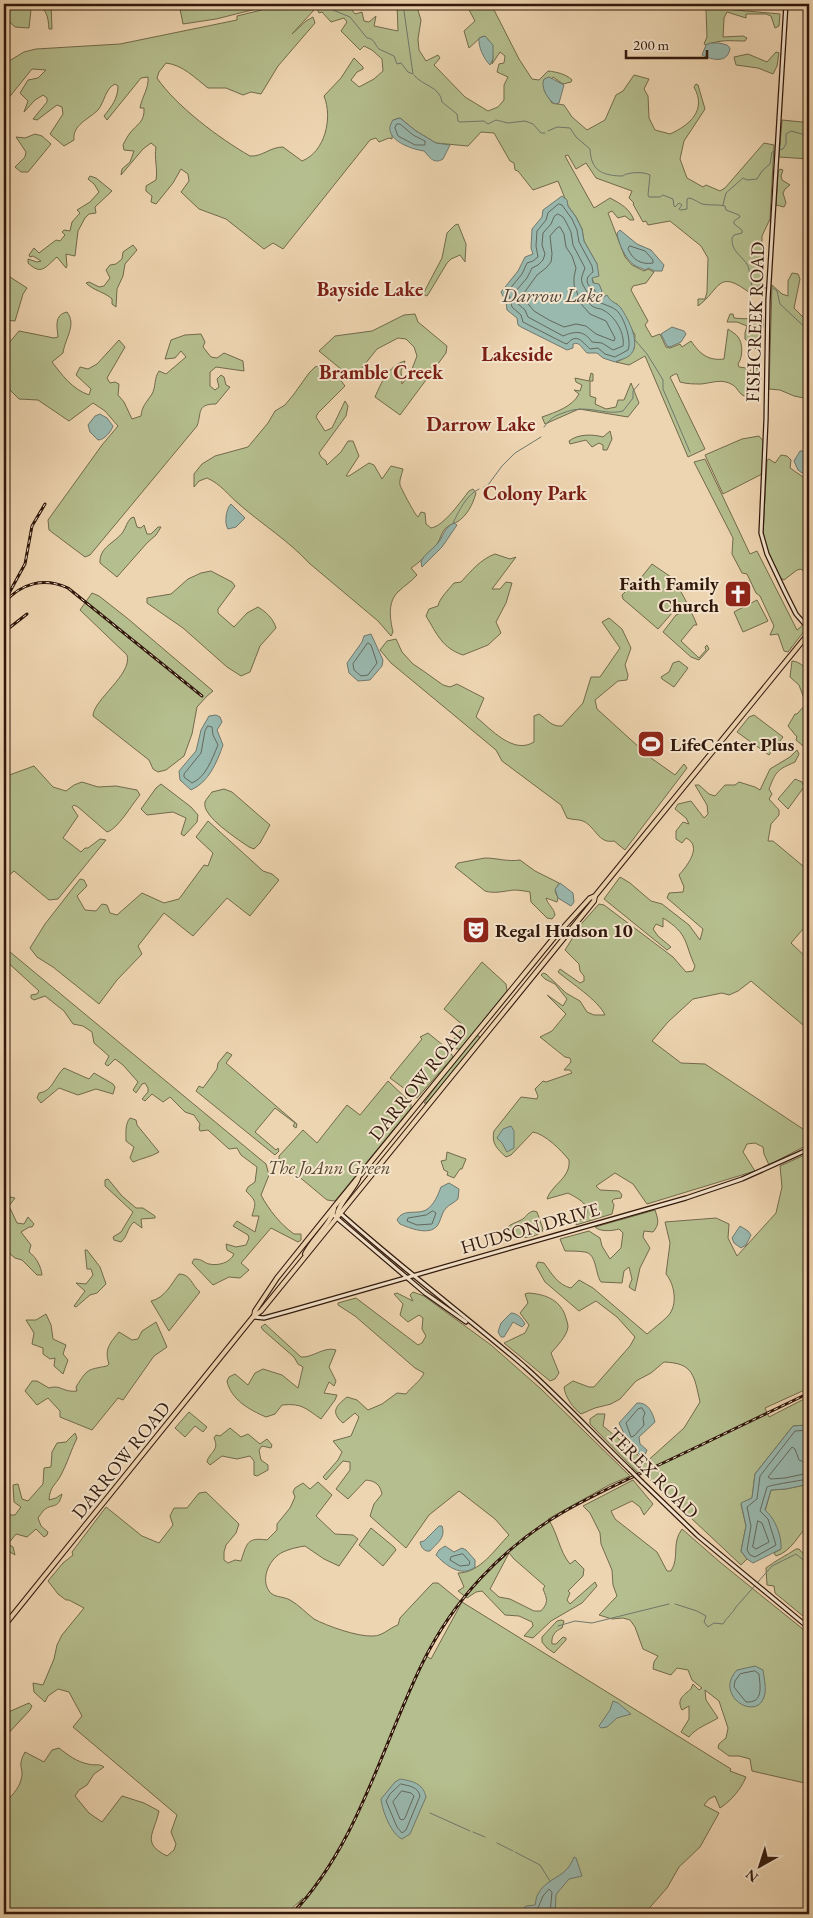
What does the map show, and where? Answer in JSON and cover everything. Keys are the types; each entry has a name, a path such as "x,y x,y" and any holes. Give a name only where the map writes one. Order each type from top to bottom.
{"main road":[{"name":"FISHCREEK ROAD","path":"786,4 768,300 766,420 761,533 766,554 796,614 809,629"},
{"name":"DARROW ROAD","path":"254,1317 255,1311 272,1285 301,1247 331,1213 337,1210 484,1037 546,962 594,901 595,896 809,633"},
{"name":"DARROW ROAD","path":"4,1626 254,1317 337,1218 337,1210 360,1175 548,944 590,898 595,896"},
{"path":"548,944 555,950"},
{"path":"539,956 546,962"},
{"path":"514,986 521,992"},
{"path":"478,1032 484,1037"},
{"name":"HUDSON DRIVE","path":"254,1317 269,1317 714,1190 809,1149"},
{"name":"TEREX ROAD","path":"337,1210 552,1392 698,1536 809,1628"},
{"path":"303,1259 306,1251 331,1213"},
{"name":"TEREX ROAD","path":"331,1213 436,1302 483,1333"},
{"path":"301,1247 306,1251"},
{"path":"272,1285 278,1290"}],"green space":[{"path":"4,4 35,4 31,10 29,28 15,27 4,17"},
{"path":"35,4 51,4 52,29 49,29 44,11"},
{"path":"179,4 276,4 216,19 183,24"},
{"path":"286,4 312,4 314,10 292,34 313,17 315,23 278,66 261,94 251,92 243,95 226,88 208,88 178,66 166,63 157,78 187,111 225,141 250,156 283,147 302,161 310,157 325,133 328,114 324,96 341,78 354,58 363,67 351,80 359,87 374,79 383,71 382,59 364,46 360,50 341,31 347,22 344,18 331,22 322,12 319,13 315,4 348,5 355,14 362,12 364,21 369,22 376,16 374,26 398,31 397,4 416,4 421,20 418,39 419,50 426,61 438,55 440,58 434,65 465,97 488,111 498,107 504,100 504,85 508,77 497,72 499,64 504,63 505,56 500,52 492,64 492,49 485,36 481,37 469,48 464,31 475,21 466,4 491,4 519,59 532,79 539,80 548,71 567,76 572,80 563,84 553,77 544,90 552,103 564,105 572,117 587,130 605,120 616,95 623,91 634,75 649,79 644,89 648,96 649,118 655,130 670,134 684,126 694,116 699,103 694,87 696,84 698,85 705,109 684,141 680,159 687,178 703,187 706,185 720,191 725,188 764,143 774,145 770,219 762,236 761,284 750,293 731,282 725,282 720,284 705,300 698,306 698,299 705,299 707,292 708,258 701,246 670,221 648,225 646,221 643,222 634,203 629,198 632,191 596,178 586,163 576,169 568,155 565,156 594,208 610,198 627,209 634,220 630,220 625,216 618,218 612,211 608,213 625,257 632,265 644,271 648,269 654,272 646,283 633,286 631,290 648,321 645,325 652,337 660,334 666,347 670,348 680,344 682,347 691,341 705,356 713,359 724,359 728,329 737,336 742,346 739,367 746,368 748,371 758,368 761,380 758,391 744,396 729,383 717,381 691,384 680,382 677,374 670,377 705,449 688,457 645,356 629,365 616,362 623,359 634,349 635,335 617,304 599,298 592,278 597,264 584,241 582,229 568,206 558,181 533,190 518,171 515,170 514,163 510,161 494,133 481,132 468,146 436,143 416,131 400,118 393,120 392,139 389,138 379,142 376,138 370,140 283,249 273,243 264,249 226,219 199,209 181,192 189,181 188,174 181,169 173,183 156,204 151,202 152,196 146,191 146,186 156,180 157,172 156,147 151,143 143,149 121,175 122,169 130,162 134,151 124,150 123,145 129,134 143,117 144,108 140,108 148,77 141,78 107,120 104,116 114,102 118,91 118,86 115,84 112,86 98,110 78,126 74,140 64,146 50,134 63,114 62,107 57,105 37,120 33,119 47,102 47,98 43,95 35,100 24,112 28,101 20,93 28,80 38,78 46,70 32,69 7,100 4,97 4,64 24,52 36,49 120,44 237,20 237,16"},
{"path":"721,4 724,9 780,14 779,26 775,28 771,16 766,14 746,14 746,18 727,12 724,18 723,37 743,36 747,38 745,41 721,41 706,45 704,44 707,37 706,9"},
{"path":"776,52 779,53 777,66 773,74 758,68 736,65 734,57 748,54 767,62"},
{"path":"809,119 809,159 779,157 782,120 802,122"},
{"path":"35,134 42,136 51,144 28,172 21,172 15,167 25,157 26,152 16,137 25,138"},
{"path":"780,169 783,170 782,180 790,185 783,193 786,203 784,207 776,205 778,172"},
{"path":"90,176 96,178 112,191 95,207 96,213 89,214 85,218 78,231 75,256 66,254 66,268 57,257 43,269 33,267 28,263 28,259 37,262 41,261 33,256 30,257 29,255 34,248 39,253 56,240 60,241 65,235 62,232 64,230 70,231 72,222 80,213 77,210 90,202 99,192 88,179"},
{"path":"458,224 466,244 465,262 460,255 451,259 427,296 423,294 442,258 447,233"},
{"path":"133,245 137,250 125,264 123,276 117,289 116,307 112,304 112,299 86,283 89,282 99,287 104,286 110,278 106,270 110,265 116,264 122,259 123,252"},
{"path":"792,273 798,274 800,279 794,308 809,323 809,399 794,396 780,390 769,389 772,285 782,294 788,296 788,281"},
{"path":"10,277 27,288 23,294 15,321 6,320 4,324 4,290 10,285 7,281"},
{"path":"67,312 71,322 70,332 63,353 52,362 72,385 89,395 91,389 76,375 80,367 88,369 97,364 119,340 125,347 107,378 110,383 115,382 119,384 118,395 124,402 132,419 141,416 143,407 152,394 159,371 166,374 186,357 181,351 175,358 165,359 171,340 185,335 201,334 205,342 203,347 211,357 217,358 224,353 243,361 244,371 216,367 210,372 210,386 215,390 219,387 217,379 221,375 224,377 226,385 230,387 216,404 205,406 201,410 197,426 90,555 85,557 49,530 48,520 118,426 105,411 93,403 69,421 38,400 19,399 4,384 4,349 19,331 54,338 58,337 58,318"},
{"path":"760,313 763,316 761,347 756,349 745,339 747,326 737,322 727,322 730,314 733,314 734,318 745,319"},
{"path":"415,314 418,322 447,346 446,353 400,415 375,397 383,381 394,366 405,361 401,371 402,384 410,374 417,356 414,347 406,339 398,338 377,349 353,379 319,351 335,336 372,331 404,315"},
{"path":"322,365 339,378 345,386 316,417 325,431 332,428 345,401 348,406 346,416 319,453 327,465 341,452 348,441 353,441 359,456 346,476 369,463 374,465 382,479 391,466 403,469 400,481 401,488 416,515 418,517 421,512 425,513 426,524 431,528 447,518 469,491 473,489 476,493 467,513 457,522 446,528 437,544 411,568 417,575 395,595 391,605 390,616 393,632 391,636 378,621 284,540 240,505 217,483 207,478 199,481 194,487 194,474 202,464 215,456 248,447 268,423 275,411 285,405 309,373 315,367"},
{"path":"591,373 593,374 593,381 590,381 590,396 596,398 595,404 606,409 616,407 618,400 624,400 631,383 639,403 628,417 579,409 545,424 542,417 568,406 576,399 579,394 574,390 580,391 582,385 576,382 575,378 589,381"},
{"path":"610,431 612,439 607,450 603,450 603,445 599,443 592,447 586,440 570,444 569,441 585,435 603,437"},
{"path":"759,436 764,442 762,474 723,494 705,455 742,439"},
{"path":"781,455 787,456 791,460 790,468 809,481 807,498 809,500 809,568 805,573 801,569 797,570 784,580 779,577 765,545 763,534 767,460 769,459 775,463"},
{"path":"705,459 750,554 757,551 797,630 803,625 805,630 788,652 784,651 778,634 770,635 774,626 760,596 756,593 747,574 742,573 732,554 733,538 694,462"},
{"path":"134,517 137,527 141,528 144,525 147,534 151,534 158,527 161,527 156,535 117,577 100,563 100,558 105,549 120,536 131,518"},
{"path":"495,554 510,559 516,557 492,589 500,589 506,582 512,583 506,603 496,622 501,633 488,645 463,655 445,644 426,616 429,609 438,606 442,597 454,583 461,582 481,562"},
{"path":"652,564 674,579 687,603 673,612 658,629 623,599 622,595 630,587 632,589"},
{"path":"211,571 232,582 235,586 218,609 218,613 234,627 247,613 258,607 269,616 276,628 260,646 250,672 241,676 227,667 183,628 147,603 147,598 171,594 188,579"},
{"path":"92,593 99,596 127,618 213,691 197,707 192,734 184,756 166,770 158,772 153,769 149,760 93,716 99,702 124,670 127,655 80,610"},
{"path":"757,600 768,621 743,632 734,612"},
{"path":"690,609 697,625 694,625 681,641 699,658 706,650 705,647 707,645 709,649 699,660 691,657 663,632 676,615"},
{"path":"609,618 622,629 631,648 625,665 628,675 627,680 618,681 595,700 597,709 651,758 675,775 684,764 687,768 625,850 614,841 601,838 583,821 567,818 561,805 502,761 496,750 391,663 380,650 387,641 396,639 402,652 413,664 443,685 450,687 457,684 484,698 476,717 495,734 510,743 526,745 534,742 534,716 539,714 552,724 562,726 583,703 591,677 600,677 620,648 602,622"},
{"path":"679,661 688,668 674,687 661,677 669,672 673,663"},
{"path":"792,661 802,665 809,675 809,751 796,740 797,737 788,726 795,714 806,704 799,685 790,677"},
{"path":"754,715 783,737 769,755 737,732 749,717"},
{"path":"797,750 799,754 795,762 778,772 773,778 769,789 772,794 769,799 779,810 779,815 771,824 768,841 773,841 809,871 809,922 791,943 809,960 809,1030 751,981 729,995 722,993 693,999 668,1022 652,1041 681,1063 705,1064 809,1133 809,1144 769,1165 763,1147 755,1143 747,1144 743,1152 755,1171 647,1204 633,1184 615,1173 596,1186 600,1190 619,1191 622,1195 621,1198 612,1201 614,1205 612,1214 576,1225 577,1221 585,1218 587,1213 586,1206 583,1203 568,1193 547,1199 567,1172 569,1166 569,1160 562,1152 548,1139 533,1132 511,1155 506,1157 497,1148 493,1139 494,1131 521,1097 537,1099 538,1096 535,1089 543,1081 546,1082 572,1073 570,1070 564,1070 571,1062 570,1058 565,1057 540,1037 552,1031 566,1014 547,995 563,1006 567,999 555,984 541,975 543,973 546,974 566,993 580,1001 587,1012 594,1015 605,1015 597,1004 558,972 560,969 580,983 584,981 579,964 565,950 582,923 599,904 604,905 673,957 686,972 693,971 695,966 685,939 671,924 663,918 663,927 656,924 653,929 671,947 667,950 604,899 620,877 651,901 662,904 689,925 700,940 703,929 667,898 669,893 683,892 684,887 679,875 686,867 693,851 691,842 686,838 682,843 676,839 676,831 683,822 689,824 686,818 675,809 678,804 691,801 704,818 708,814 707,805 695,785 699,785 709,794 715,796 725,785 735,785 739,782 760,790 770,769 790,757"},
{"path":"34,766 53,787 66,791 82,782 98,787 116,786 137,790 140,795 116,826 107,832 78,807 74,805 72,807 78,816 63,838 81,852 100,839 106,840 58,899 49,900 14,871 4,880 4,777"},
{"path":"795,779 802,782 804,787 788,809 778,799"},
{"path":"161,784 191,807 198,815 197,822 184,836 181,834 186,818 173,812 147,815 141,809"},
{"path":"224,789 232,792 270,825 260,843 254,849 222,827 205,808 205,802 212,792"},
{"path":"208,821 263,871 272,874 279,880 250,916 227,898 193,936 164,913 138,946 142,954 117,980 99,1004 53,967 37,957 30,948 45,924 80,879 84,880 87,886 77,896 85,910 96,911 102,904 107,905 110,913 117,915 142,893 164,903 179,899 204,865 208,866 213,853 196,837"},
{"path":"485,858 511,861 520,860 535,871 559,883 555,891 558,898 557,902 546,898 555,915 552,919 547,918 531,902 530,892 514,890 485,891 455,867 458,863"},
{"path":"4,947 266,1164 269,1175 261,1195 271,1211 284,1226 294,1234 301,1234 301,1240 298,1242 271,1228 241,1263 249,1270 240,1278 229,1277 213,1285 192,1263 194,1259 212,1265 230,1260 234,1254 227,1250 226,1244 236,1247 246,1245 249,1238 248,1235 233,1226 237,1221 255,1232 259,1216 252,1216 255,1202 246,1191 255,1182 257,1167 241,1155 237,1148 229,1149 208,1130 200,1131 200,1124 194,1115 185,1112 170,1097 163,1102 152,1094 145,1101 142,1099 148,1092 145,1083 142,1084 136,1093 133,1090 138,1082 123,1065 115,1059 108,1066 105,1064 109,1056 94,1043 92,1032 83,1026 73,1024 64,1011 45,996 34,1000 31,998 31,995 37,994 39,991 4,959"},
{"path":"482,962 506,984 507,991 460,1049 456,1049 450,1044 464,1026 444,1009"},
{"path":"428,1033 449,1050 453,1057 417,1098 390,1078 422,1039 420,1037"},
{"path":"476,1036 479,1036 480,1039 428,1103 424,1103 447,1071"},
{"path":"227,1052 232,1055 226,1063 297,1124 296,1128 293,1126 295,1123 275,1108 255,1132 276,1150 278,1148 279,1151 275,1155 196,1091 199,1086 203,1088"},
{"path":"64,1068 89,1079 94,1073 113,1084 115,1087 113,1094 96,1089 78,1095 59,1088 41,1103 37,1098 39,1093 50,1087"},
{"name":"The JoAnn Green","path":"388,1081 411,1103 411,1108 335,1201 327,1200 279,1160 279,1156 303,1130 317,1143 347,1105 360,1115"},
{"path":"130,1118 136,1120 137,1125 159,1152 133,1162 130,1158 134,1147 126,1141 126,1131"},
{"path":"447,1152 466,1159 462,1169 454,1178 447,1175 448,1172 444,1170 441,1161 446,1160"},
{"path":"809,1153 809,1388 765,1408 769,1417 808,1397 807,1425 793,1426 755,1474 752,1498 741,1504 746,1526 741,1551 747,1559 741,1565 642,1472 638,1473 590,1424 590,1419 597,1414 605,1414 603,1426 637,1454 644,1464 684,1428 700,1402 691,1373 681,1365 664,1362 651,1373 636,1381 620,1399 581,1414 570,1402 564,1387 573,1381 594,1387 630,1346 635,1337 617,1317 596,1301 579,1311 545,1282 536,1266 538,1262 544,1263 566,1287 571,1288 579,1280 593,1288 647,1334 668,1316 674,1301 672,1284 666,1274 670,1243 665,1222 716,1218 729,1224 728,1238 737,1256 776,1213 782,1187 780,1166"},
{"path":"108,1179 122,1196 136,1208 143,1208 155,1216 155,1218 141,1219 142,1228 134,1222 121,1242 114,1240 113,1237 121,1232 133,1212 105,1186 105,1180"},
{"path":"11,1197 15,1198 9,1206 17,1223 24,1224 28,1217 34,1224 32,1227 21,1232 31,1245 29,1252 38,1262 42,1275 37,1275 22,1260 15,1258 4,1249 4,1200"},
{"path":"655,1210 658,1224 653,1232 644,1231 643,1237 650,1248 640,1268 635,1291 629,1287 632,1279 629,1267 624,1271 622,1283 601,1282 592,1256 585,1252 565,1251 560,1239 589,1231 600,1238 602,1246 610,1259 621,1248 623,1233 619,1229 610,1231 595,1227"},
{"path":"534,1211 537,1212 543,1229 542,1232 524,1238 510,1235 506,1232 509,1226"},
{"path":"85,1250 100,1267 106,1284 97,1293 90,1295 76,1307 74,1306 85,1291 76,1283 86,1284 93,1275 91,1269 87,1269"},
{"path":"179,1274 189,1278 200,1292 169,1331 151,1301 164,1294"},
{"path":"413,1292 424,1296 491,1345 541,1389 630,1476 609,1485 548,1519 566,1559 570,1564 575,1560 584,1569 583,1576 568,1591 570,1593 567,1600 570,1604 595,1582 597,1586 582,1603 551,1621 533,1638 524,1636 533,1626 532,1622 519,1616 505,1615 482,1591 476,1592 467,1598 458,1591 464,1587 458,1573 466,1572 480,1565 509,1535 495,1519 459,1491 429,1515 406,1548 370,1516 374,1504 382,1494 377,1484 366,1480 348,1499 336,1489 350,1470 350,1462 343,1461 326,1480 323,1477 338,1460 342,1452 333,1441 351,1436 359,1417 355,1413 343,1423 337,1416 337,1406 347,1397 357,1400 368,1410 382,1404 397,1393 406,1394 421,1379 424,1373 415,1368 355,1316 338,1305 338,1303 356,1298 418,1345 422,1343 426,1336 422,1329 423,1318 419,1315 408,1322 400,1315 403,1304 394,1294 397,1293 413,1301 410,1295","holes":["509,1553 545,1586 543,1589 546,1603 541,1611 534,1611 510,1599 499,1597 490,1589"]},
{"path":"525,1294 545,1296 555,1301 565,1315 567,1322 566,1334 551,1353 559,1373 555,1379 550,1381 504,1343 525,1333 529,1325 520,1313 528,1303"},
{"path":"46,1314 51,1325 53,1339 66,1345 63,1354 68,1360 63,1374 54,1366 55,1358 50,1359 43,1354 43,1348 32,1344 34,1333 26,1320 36,1320"},
{"path":"156,1322 167,1347 154,1356 123,1400 118,1398 92,1430 60,1417 60,1411 48,1398 37,1405 25,1391 32,1381 37,1381 49,1388 56,1387 68,1391 77,1391 76,1387 88,1371 109,1364 108,1350 119,1332 132,1340 138,1339 142,1331"},
{"path":"265,1324 301,1357 332,1349 336,1350 329,1367 336,1381 334,1386 329,1382 324,1393 337,1395 321,1419 303,1407 294,1405 282,1405 275,1414 266,1417 242,1404 229,1388 227,1381 229,1377 235,1374 248,1385 255,1373 263,1369 282,1375 298,1388 303,1367 263,1330 261,1327"},
{"path":"189,1412 207,1427 203,1432 195,1426 185,1437 175,1428"},
{"path":"230,1428 241,1437 248,1434 260,1444 267,1439 272,1445 271,1448 262,1446 259,1450 261,1460 268,1465 268,1470 257,1476 254,1475 254,1461 250,1456 237,1459 222,1456 210,1465 207,1462 216,1446 214,1438 216,1435 220,1436"},
{"path":"75,1433 77,1438 50,1495 49,1500 62,1494 59,1503 46,1508 38,1518 41,1526 48,1532 47,1535 44,1537 36,1529 27,1537 16,1534 8,1544 13,1547 15,1555 7,1550 4,1551 4,1539 8,1528 5,1515 15,1515 21,1507 14,1502 13,1485 18,1484 22,1499 28,1501 43,1484 44,1468 51,1467 52,1452 57,1443 66,1442"},
{"path":"633,1480 653,1504 644,1515 640,1507 632,1501 611,1511 615,1519 657,1552 667,1571 671,1571 674,1566 677,1540 682,1529 809,1634 809,1784 752,1771 750,1759 729,1756 718,1748 719,1744 726,1738 728,1728 719,1701 705,1690 706,1700 718,1718 689,1737 681,1732 689,1719 689,1706 682,1710 680,1700 691,1689 693,1684 699,1690 702,1688 692,1680 688,1670 677,1668 671,1675 653,1669 654,1662 658,1656 643,1649 635,1627 630,1620 623,1618 612,1619 599,1615 617,1596 613,1585 612,1570 601,1544 600,1533 590,1513 583,1506"},
{"path":"318,1482 332,1495 316,1516 335,1534 353,1535 358,1539 339,1566 324,1559 305,1546 288,1550 278,1555 270,1564 266,1575 266,1586 271,1593 290,1600 314,1619 327,1625 351,1633 373,1636 380,1635 398,1625 400,1618 429,1587 433,1583 438,1583 460,1601 426,1656 431,1659 462,1602 731,1769 730,1771 746,1777 735,1794 720,1808 715,1796 704,1805 719,1813 700,1847 679,1867 667,1888 644,1914 291,1914 303,1898 286,1914 4,1914 4,1802 14,1793 20,1783 22,1776 21,1761 25,1752 44,1762 52,1750 59,1748 80,1762 104,1767 94,1774 87,1785 79,1790 75,1796 89,1813 102,1822 122,1796 144,1803 159,1811 151,1837 154,1847 167,1856 174,1850 176,1844 171,1832 177,1815 73,1727 82,1716 69,1692 58,1689 48,1696 45,1702 34,1692 33,1683 43,1685 62,1635 84,1608 58,1594 48,1581 63,1563 73,1555 72,1552 106,1507 142,1536 159,1543 173,1525 170,1516 174,1508 187,1508 199,1493 206,1492 239,1524 236,1533 226,1545 224,1552 224,1560 228,1563 235,1560 241,1561 249,1543 255,1539 267,1540 277,1530 277,1524 290,1508 295,1497 293,1492 295,1488 303,1483 310,1489"},
{"path":"809,1484 809,1524 786,1551 776,1556 774,1553 781,1549 765,1511 771,1490"},
{"path":"371,1528 396,1550 383,1566 359,1545"},
{"path":"799,1549 809,1560 809,1584 807,1588 809,1589 809,1621 775,1593 774,1586 767,1585 766,1568"},
{"path":"557,1621 564,1621 562,1628 554,1634 552,1644 556,1644 563,1637 566,1640 554,1653 542,1642 542,1637"},
{"path":"29,1703 32,1706 30,1710 4,1738 4,1714"}],"water":[{"path":"485,36 493,45 493,59 490,65 479,45 479,38"},
{"path":"710,43 727,45 730,48 729,53 723,59 702,55 706,45"},
{"path":"549,77 564,85 559,103 555,104 552,102 544,89 544,79"},
{"path":"400,118 416,131 436,143 450,145 443,159 440,161 434,160 424,151 398,142 390,132 390,126 393,120"},
{"name":"Darrow Lake","path":"562,196 567,200 568,206 576,217 582,229 584,241 597,264 599,276 592,278 593,283 599,284 602,291 599,298 607,295 610,300 621,308 633,332 635,345 633,351 629,356 615,362 603,358 597,353 587,353 581,346 575,343 573,348 567,350 521,327 518,325 517,318 507,310 506,302 501,292 518,271 525,257 533,254 531,248 532,229 542,217 543,210"},
{"path":"620,230 637,244 651,250 664,265 662,271 654,271 649,268 645,270 635,266 622,250 617,233"},
{"path":"672,327 684,331 686,334 681,342 670,347 667,346 661,334"},
{"path":"100,414 107,418 113,426 103,439 98,440 90,432 88,425 95,416"},
{"path":"800,451 809,451 809,467 802,473 798,470 794,461"},
{"path":"231,504 245,518 236,527 228,529 226,516"},
{"path":"454,523 457,525 442,547 422,567 421,562 424,557 439,541 448,527"},
{"path":"371,634 383,660 382,666 370,680 358,681 349,673 347,663 362,642 364,636"},
{"path":"216,715 220,717 222,722 217,730 223,745 215,765 207,777 191,790 180,780 179,771 196,751 201,730 209,716"},
{"path":"560,883 573,893 574,902 571,906 558,898 555,889"},
{"path":"511,1126 514,1131 514,1148 507,1152 497,1138 503,1129"},
{"path":"449,1183 459,1189 458,1199 446,1208 437,1226 424,1231 400,1224 397,1220 403,1214 429,1208 441,1187"},
{"path":"740,1226 751,1235 746,1245 741,1248 734,1243 732,1238"},
{"path":"511,1313 519,1316 525,1324 522,1327 513,1322 504,1337 501,1337 498,1332 501,1323"},
{"path":"637,1403 647,1406 655,1422 639,1437 640,1444 647,1450 645,1455 641,1456 629,1444 619,1423"},
{"path":"807,1425 809,1429 806,1451 809,1456 809,1484 771,1490 765,1510 769,1513 777,1528 781,1549 753,1563 741,1551 746,1526 741,1503 752,1498 755,1474 793,1426"},
{"path":"439,1526 442,1526 442,1537 430,1551 424,1550 420,1542 424,1541"},
{"path":"445,1546 454,1552 462,1548 466,1550 475,1560 475,1567 470,1570 459,1571 444,1563 436,1555"},
{"path":"755,1666 763,1670 765,1694 760,1704 753,1707 738,1702 730,1688 731,1679 737,1670"},
{"path":"613,1701 631,1714 617,1718 607,1727 601,1728 599,1726 610,1710"},
{"path":"400,1779 420,1786 425,1792 426,1797 410,1834 402,1839 391,1827 385,1815 381,1799 395,1782"},
{"path":"574,1857 582,1876 569,1879 558,1892 556,1895 555,1914 517,1914 526,1906 535,1905 537,1895 542,1888 562,1874 571,1864"}],"waterway":[{"path":"333,10 350,17 367,38 373,40 379,49 394,56 397,64 401,63 408,72 413,74 403,4"},
{"path":"414,75 438,93 442,102 457,114 458,121 460,122 484,121 488,124 496,120 508,123 525,121 533,124 541,133 545,133"},
{"path":"548,131 557,127 570,128 576,137 590,149 592,162 602,173 620,176 630,173 650,175 649,197 660,197 663,195 673,199 675,207 679,203 682,205 679,209 681,210 687,209 687,199 689,198 702,204 725,206 726,210 739,215 740,217 734,221 734,224 742,230 742,233 734,235 732,238 733,247 748,266 752,286 766,288"},
{"path":"779,150 783,149 786,144 786,134 791,131 802,134 809,140"},
{"path":"723,205 726,193 743,178 747,180 757,179 770,164 772,152 775,151"},
{"path":"773,288 777,291 780,304 809,331"},
{"path":"635,340 647,354 663,380 663,389 690,452"},
{"path":"544,427 550,420 572,410 623,411 633,398 633,391 639,384"},
{"path":"484,487 488,485 502,466 515,453 541,437"},
{"path":"453,523 467,499 479,489"},
{"path":"675,1604 706,1616 704,1622 708,1627 714,1623 723,1624 772,1566 796,1554 807,1563 809,1574"},
{"path":"558,1626 575,1621 592,1623 669,1604"},
{"path":"430,1813 470,1831"},
{"path":"473,1832 485,1837"},
{"path":"497,1843 513,1851"},
{"path":"515,1852 540,1865 550,1881"}],"railway":[{"path":"8,595 25,564 32,526 45,504"},
{"path":"4,603 18,591 33,584 50,583 68,588 202,696"},
{"path":"4,632 27,614"},
{"path":"292,1914 335,1857 352,1825 408,1694 435,1640 449,1618 481,1578 518,1543 572,1507 610,1487 809,1393"}],"place":[{"name":"Faith Family Church","path":"738,594"},
{"name":"LifeCenter Plus","path":"651,744"},
{"name":"Regal Hudson 10","path":"476,930"}],"district":[{"name":"Bayside Lake","path":"370,289"},
{"name":"Lakeside","path":"517,354"},
{"name":"Bramble Creek","path":"381,372"},
{"name":"Darrow Lake","path":"481,424"},
{"name":"Colony Park","path":"535,493"}]}
